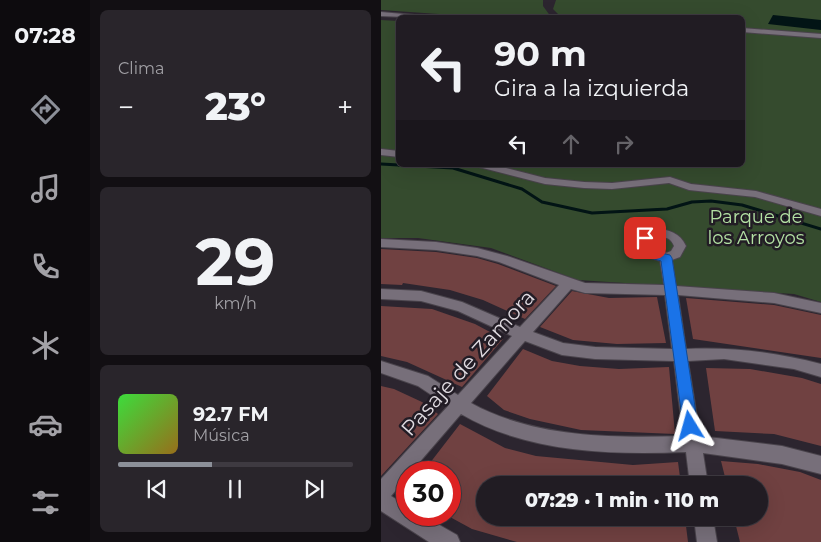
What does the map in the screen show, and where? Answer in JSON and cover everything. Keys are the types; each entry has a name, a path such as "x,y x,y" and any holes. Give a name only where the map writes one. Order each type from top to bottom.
{"street":[{"path":"381,15 396,16"},
{"path":"381,15 396,18"},
{"path":"745,31 821,37"},
{"path":"381,152 396,154"},
{"path":"490,167 545,181 584,185 611,186 670,180 689,187 756,194 821,213"},
{"path":"381,244 444,246 491,255 544,272 568,283 585,288 699,291 774,298 821,308"},
{"path":"666,258 698,476"},
{"name":"Pasaje de Zamora","path":"381,493 568,283"},
{"path":"381,294 421,296 462,307 522,334 562,349 595,353 681,355 724,353 794,363 821,371"},
{"path":"381,367 423,381 459,405 488,421 557,438 625,446 693,444 782,455 821,465"},
{"path":"381,500 441,539 450,542"},
{"path":"705,526 707,542"}],"green space":[{"path":"381,0 543,0 543,6 550,15 453,15 381,10"},
{"name":"Parque de los Arroyos","path":"556,0 821,0 821,302 794,294 578,280 491,248 418,238 381,238 381,20 396,21 396,167 745,167 745,15 559,15 553,9"}],"shaded area":[{"path":"773,15 821,20 821,30 768,24"}],"building":[{"path":"381,249 436,252 477,258 556,286 525,319 483,300 450,290 403,283 402,285 381,284"},
{"path":"572,291 609,298 657,297 666,343 617,344 573,340 540,327"},
{"path":"686,298 774,305 821,315 821,358 693,339"},
{"path":"381,306 432,309 475,324 503,339 462,387 407,362 381,356"},
{"path":"523,349 552,361 580,366 619,369 669,367 675,434 581,430 530,419 504,410 487,396"},
{"path":"706,368 750,369 802,378 821,384 821,446 774,434 715,431"},
{"path":"381,386 394,389 422,402 438,414 381,476"},
{"path":"460,424 505,448 536,456 633,465 678,462 680,476 476,476 476,526 686,526 688,542 517,542 472,529 461,523 461,461 431,461"},
{"path":"721,461 758,464 800,472 821,480 821,542 740,542 736,526 768,526 768,476 725,476"}],"waterway":[{"path":"381,164 396,165"},
{"path":"435,167 453,168 522,189 542,202 592,213 667,209 692,202 711,201 742,205 821,229"}],"route":[{"path":"645,238 643,241 644,250 653,256 666,258 690,426"}]}
